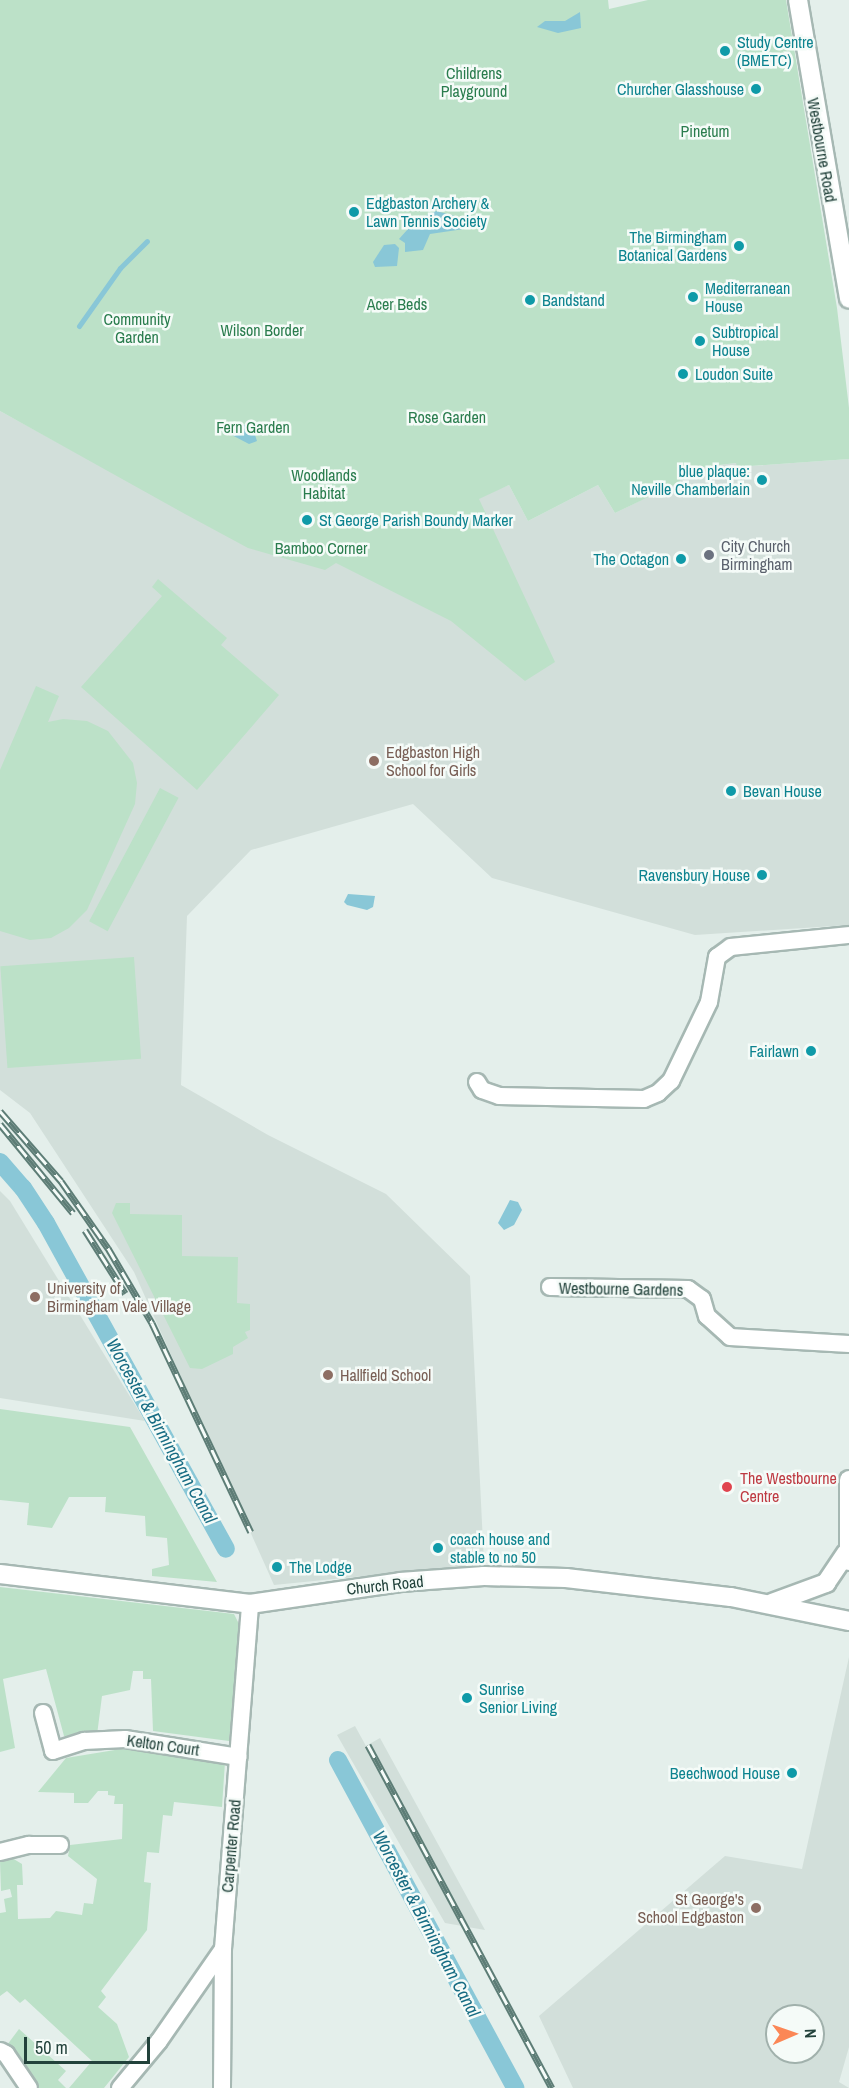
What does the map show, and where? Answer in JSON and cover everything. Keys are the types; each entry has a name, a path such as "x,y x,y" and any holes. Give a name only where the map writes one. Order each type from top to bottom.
{"main road":[{"name":"Westbourne Road","path":"798,0 849,299"},
{"path":"771,1604 826,1583 848,1557 849,1480"},
{"name":"Church Road","path":"0,1574 250,1604 400,1582 484,1576 635,1584 771,1604 849,1621"}],"street":[{"path":"477,1082 482,1090 499,1096 533,1090 644,1099 658,1093 671,1081 709,1002 717,957 730,947 849,935"},
{"name":"Westbourne Gardens","path":"550,1287 687,1289 702,1299 707,1316 730,1337 849,1344"},
{"name":"Carpenter Road","path":"222,2088 223,1949 250,1604"},
{"name":"Kelton Court","path":"43,1713 53,1751 84,1741 125,1739 239,1757"},
{"path":"0,1852 29,1845 60,1845"},
{"path":"120,2088 159,2042 223,1949"},
{"path":"0,2051 6,2054 29,2088"}],"shaded area":[{"name":"Edgbaston High School for Girls","path":"0,411 82,456 380,535 509,485 528,521 598,485 615,513 679,482 678,470 705,467 707,473 719,471 718,465 737,463 738,467 849,459 849,925 695,935 492,878 413,804 251,850 187,916 181,1085 268,1135 386,1194 470,1276 484,1564 274,1585 134,1272 30,1113 0,1090"},
{"name":"University of Birmingham Vale Village","path":"0,1191 10,1201 145,1421 0,1398"},
{"name":"St George's School Edgbaston","path":"849,1657 849,2047 839,2082 849,2088 573,2088 539,2016 725,1856 802,1869"},
{"path":"355,1726 366,1746 380,1738 485,1930 445,1923 337,1735"}],"green space":[{"path":"0,0 608,0 609,9 648,0 786,0 837,308 849,408 849,459 737,467 736,463 719,465 719,471 706,473 705,467 679,470 680,482 615,513 598,485 528,521 509,485 479,499 555,662 525,681 451,621 336,563 325,570 248,548 185,514 0,411"},
{"path":"158,579 227,638 221,645 279,695 197,790 81,687 162,596 152,587"},
{"path":"36,686 59,696 48,722 63,719 87,721 108,731 133,763 137,783 135,804 87,910 69,928 51,938 30,940 0,931 0,770"},
{"path":"160,788 179,798 108,931 89,921"},
{"path":"134,957 141,1059 7,1068 0,966"},
{"path":"116,1203 130,1203 130,1214 182,1215 182,1256 238,1257 237,1303 250,1304 250,1330 245,1332 248,1338 233,1347 233,1354 202,1369 190,1368 112,1213"},
{"path":"0,1409 130,1427 217,1582 152,1576 152,1569 169,1565 167,1538 146,1536 145,1516 105,1512 106,1497 69,1497 52,1528 27,1525 29,1503 0,1500"},
{"path":"0,1587 234,1614 242,1630 229,1741 153,1731 151,1679 143,1679 143,1671 133,1671 130,1690 102,1696 97,1735 64,1736 46,1669 3,1679 15,1748 0,1752"},
{"path":"121,1749 225,1762 222,1807 174,1802 172,1816 163,1815 159,1853 147,1852 144,1882 151,1883 147,1930 101,1991 106,1997 98,2007 117,2024 129,2057 104,2088 69,2088 92,2061 25,1999 20,2003 7,1991 0,1996 0,1913 6,1912 4,1899 12,1897 10,1889 1,1891 0,1861 12,1858 22,1864 23,1885 17,1885 18,1919 50,1918 56,1911 82,1915 84,1903 93,1904 97,1879 68,1856 70,1845 122,1839 123,1804 114,1804 115,1796 108,1795 108,1791 98,1791 88,1803 74,1803 74,1793 38,1792 66,1758"},
{"path":"19,2029 66,2071 58,2080 66,2088 38,2088 24,2064 7,2045"}],"water":[{"path":"580,12 581,28 558,33 537,27 545,21 565,21"},
{"path":"436,211 466,219 464,229 430,234 423,250 405,252 405,243 399,239 416,220"},
{"path":"395,244 399,248 397,266 375,267 373,262 384,245"},
{"path":"231,423 252,426 257,441 249,444 226,432"},
{"path":"348,894 375,896 373,907 367,910 347,905 344,902"},
{"path":"510,1200 518,1202 522,1210 514,1225 504,1230 498,1223"}],"waterway":[{"path":"79,326 120,268 147,241"},
{"name":"Worcester & Birmingham Canal","path":"0,1162 23,1188 46,1223 226,1549"},
{"name":"Worcester & Birmingham Canal","path":"338,1760 515,2088"}],"railway":[{"path":"0,1111 61,1181 108,1248 152,1323 251,1532"},
{"path":"0,1124 73,1213"},
{"path":"85,1230 125,1293"},
{"path":"368,1745 552,2088"}],"place":[{"name":"Study Centre (BMETC)","path":"725,51"},
{"name":"Churcher Glasshouse","path":"756,89"},
{"name":"Edgbaston Archery & Lawn Tennis Society","path":"354,212"},
{"name":"The Birmingham Botanical Gardens","path":"739,246"},
{"name":"Mediterranean House","path":"693,297"},
{"name":"Bandstand","path":"530,300"},
{"name":"Subtropical House","path":"700,341"},
{"name":"Loudon Suite","path":"683,374"},
{"name":"blue plaque: Neville Chamberlain","path":"762,480"},
{"name":"St George Parish Boundy Marker","path":"307,520"},
{"name":"City Church Birmingham","path":"709,555"},
{"name":"The Octagon","path":"681,559"},
{"name":"Edgbaston High School for Girls","path":"374,761"},
{"name":"Bevan House","path":"731,791"},
{"name":"Ravensbury House","path":"762,875"},
{"name":"Fairlawn","path":"811,1051"},
{"name":"University of Birmingham Vale Village","path":"35,1297"},
{"name":"Hallfield School","path":"328,1375"},
{"name":"The Westbourne Centre","path":"727,1487"},
{"name":"coach house and stable to no 50","path":"438,1548"},
{"name":"The Lodge","path":"277,1567"},
{"name":"Sunrise Senior Living","path":"467,1698"},
{"name":"Beechwood House","path":"792,1773"},
{"name":"St George's School Edgbaston","path":"756,1908"}],"park label":[{"name":"Childrens Playground","path":"474,82"},
{"name":"Pinetum","path":"705,131"},
{"name":"Acer Beds","path":"397,304"},
{"name":"Community Garden","path":"137,328"},
{"name":"Wilson Border","path":"262,330"},
{"name":"Rose Garden","path":"447,417"},
{"name":"Fern Garden","path":"253,427"},
{"name":"Woodlands Habitat","path":"324,484"},
{"name":"Bamboo Corner","path":"321,548"}]}
